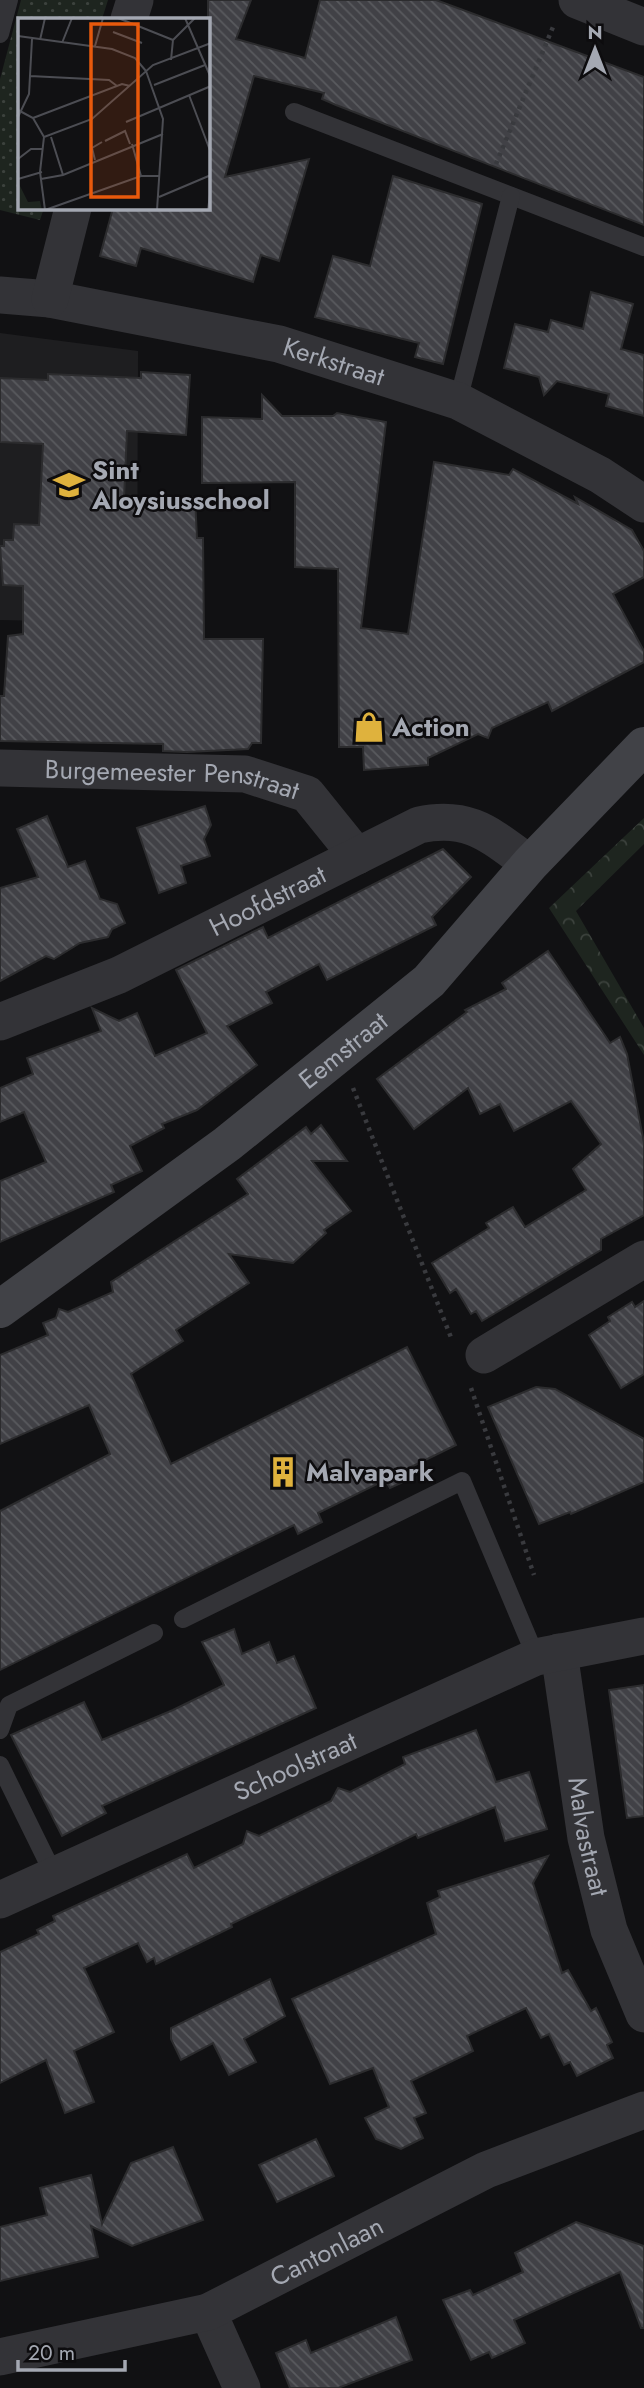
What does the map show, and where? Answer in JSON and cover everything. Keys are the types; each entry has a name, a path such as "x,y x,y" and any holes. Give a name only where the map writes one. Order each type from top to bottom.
{"main road":[{"name":"Eemstraat","path":"0,1309 227,1144 429,981 530,864 644,746"}],"street":[{"path":"129,18 135,0"},
{"path":"565,12 644,27"},
{"path":"50,299 72,210"},
{"name":"Kerkstraat","path":"0,295 50,299 279,344 458,401 600,475 644,504"},
{"name":"Burgemeester Penstraat","path":"0,768 245,774 307,794 357,856"},
{"name":"Hoofdstraat","path":"0,1022 119,975 419,825 444,819 468,823 530,864"},
{"path":"484,1355 644,1259"},
{"name":"Schoolstraat","path":"0,1900 548,1654 644,1636"},
{"name":"Malvastraat","path":"548,1654 586,1838 609,1930 644,2014"},
{"name":"Cantonlaan","path":"0,2357 208,2312 486,2170 644,2110"},
{"path":"208,2312 242,2388"}],"lane":[{"path":"0,34 9,0"},
{"path":"294,112 644,247"},
{"path":"458,401 512,195"},
{"path":"183,1619 462,1481 548,1654"},
{"path":"0,1730 9,1706 154,1633"},
{"path":"0,1765 54,1875"}],"path":[{"path":"487,186 565,12"}],"shaded area":[{"name":"Sint Aloysiusschool","path":"0,333 138,351 137,623 0,620"}],"green space":[{"path":"21,0 108,0 102,18 18,18 18,210 43,210 40,220 0,210 0,79"},
{"path":"644,818 644,844 576,911 644,1028 644,1055 549,908"}],"building":[{"path":"208,0 251,0 236,39 305,58 320,0 436,0 644,77 644,225 336,105 322,99 324,93 254,76 225,177 309,159 279,261 261,255 253,282 141,248 136,266 100,256 112,210 210,210"},
{"path":"393,176 482,204 443,364 415,357 419,343 315,317 333,256 370,266"},
{"path":"591,292 633,304 621,349 644,355 644,416 606,406 609,394 557,381 544,395 539,377 504,368 515,324 548,332 551,320 583,329"},
{"path":"141,372 190,375 186,435 127,431 124,499 195,497 197,538 203,538 204,639 263,639 261,743 252,743 248,749 187,752 163,751 163,744 0,741 0,696 4,696 8,636 23,634 23,586 3,585 0,546 4,546 4,540 13,540 14,524 39,525 43,444 0,442 0,378 48,380 48,374 141,378"},
{"path":"262,395 282,416 333,416 337,413 386,422 361,628 408,634 434,462 509,475 513,469 578,504 575,497 632,530 644,551 644,577 613,594 644,651 644,662 552,711 548,702 492,728 488,738 478,734 428,758 428,765 364,770 363,747 339,747 338,569 295,567 295,482 202,483 202,417 262,419"},
{"path":"205,806 211,825 204,839 210,856 181,866 186,883 159,893 137,828"},
{"path":"47,816 68,867 85,861 100,899 117,904 125,923 112,929 108,937 80,943 54,959 46,956 0,981 0,888 38,877 17,829"},
{"path":"443,849 471,877 432,917 436,925 327,980 319,964 266,992 272,1003 227,1026 257,1065 197,1110 162,1124 164,1128 130,1146 142,1171 111,1185 114,1192 0,1242 0,1181 46,1162 24,1112 0,1122 0,1088 33,1074 27,1058 101,1031 92,1008 119,1021 137,1013 155,1056 207,1033 176,970 263,927 268,938"},
{"path":"548,951 610,1043 620,1037 627,1054 644,1143 644,1215 601,1239 601,1250 482,1321 476,1311 471,1314 456,1289 450,1293 432,1263 489,1228 486,1223 513,1207 525,1227 586,1190 573,1169 601,1144 571,1101 514,1131 500,1104 480,1114 468,1088 414,1129 377,1079 467,1012 465,1010 506,989 502,983"},
{"path":"321,1125 347,1161 312,1161 351,1211 324,1230 326,1233 293,1263 229,1254 249,1283 176,1330 183,1341 131,1374 171,1464 407,1347 456,1445 409,1468 414,1477 390,1488 385,1480 318,1513 322,1522 298,1534 294,1525 0,1670 0,1511 110,1454 89,1405 0,1444 0,1355 48,1335 43,1323 56,1318 59,1309 68,1312 113,1292 111,1282 248,1194 237,1179 306,1127 311,1134"},
{"path":"644,1301 644,1374 621,1388 589,1335 610,1321 608,1317 632,1302 635,1307"},
{"path":"536,1387 555,1389 644,1439 644,1482 571,1514 570,1512 539,1524 488,1407"},
{"path":"234,1629 242,1654 269,1642 277,1663 294,1656 316,1708 102,1806 106,1813 62,1836 11,1735 84,1702 102,1740 173,1710 224,1685 202,1642"},
{"path":"644,1685 644,1816 627,1818 609,1690"},
{"path":"476,1730 496,1782 529,1772 547,1829 505,1841 495,1807 418,1838 416,1834 231,1924 232,1927 156,1964 154,1958 147,1962 138,1943 84,1968 114,2032 74,2051 94,2102 65,2113 46,2060 0,2083 0,1952 39,1934 37,1930 55,1921 53,1916 187,1854 194,1868 243,1844 247,1831 259,1836 331,1801 338,1788 350,1792 405,1764 403,1757"},
{"path":"548,1856 533,1883 562,1973 568,1970 591,2011 596,2008 612,2042 607,2045 613,2058 577,2076 570,2062 564,2065 549,2034 541,2038 526,2008 467,2036 473,2051 411,2081 426,2113 414,2118 423,2138 401,2149 376,2139 365,2118 389,2107 373,2068 330,2084 292,1999 436,1934 427,1903 440,1897 438,1891"},
{"path":"270,1979 285,2016 244,2039 256,2062 229,2075 213,2043 181,2060 171,2039 171,2028"},
{"path":"316,2139 334,2176 277,2202 259,2165"},
{"path":"173,2147 203,2220 132,2246 91,2226 98,2257 0,2281 0,2227 47,2215 40,2188 91,2175 102,2224 131,2163"},
{"path":"576,2222 644,2246 644,2328 641,2328 620,2272 514,2320 525,2343 492,2358 489,2352 471,2360 443,2300 470,2290 473,2295 523,2272 515,2253"},
{"path":"396,2317 412,2360 338,2388 290,2388 276,2353 306,2340 311,2353"}],"place":[{"name":"Sint Aloysiusschool","path":"69,485"},
{"name":"Action","path":"369,727"},
{"name":"Malvapark","path":"283,1472"}]}
